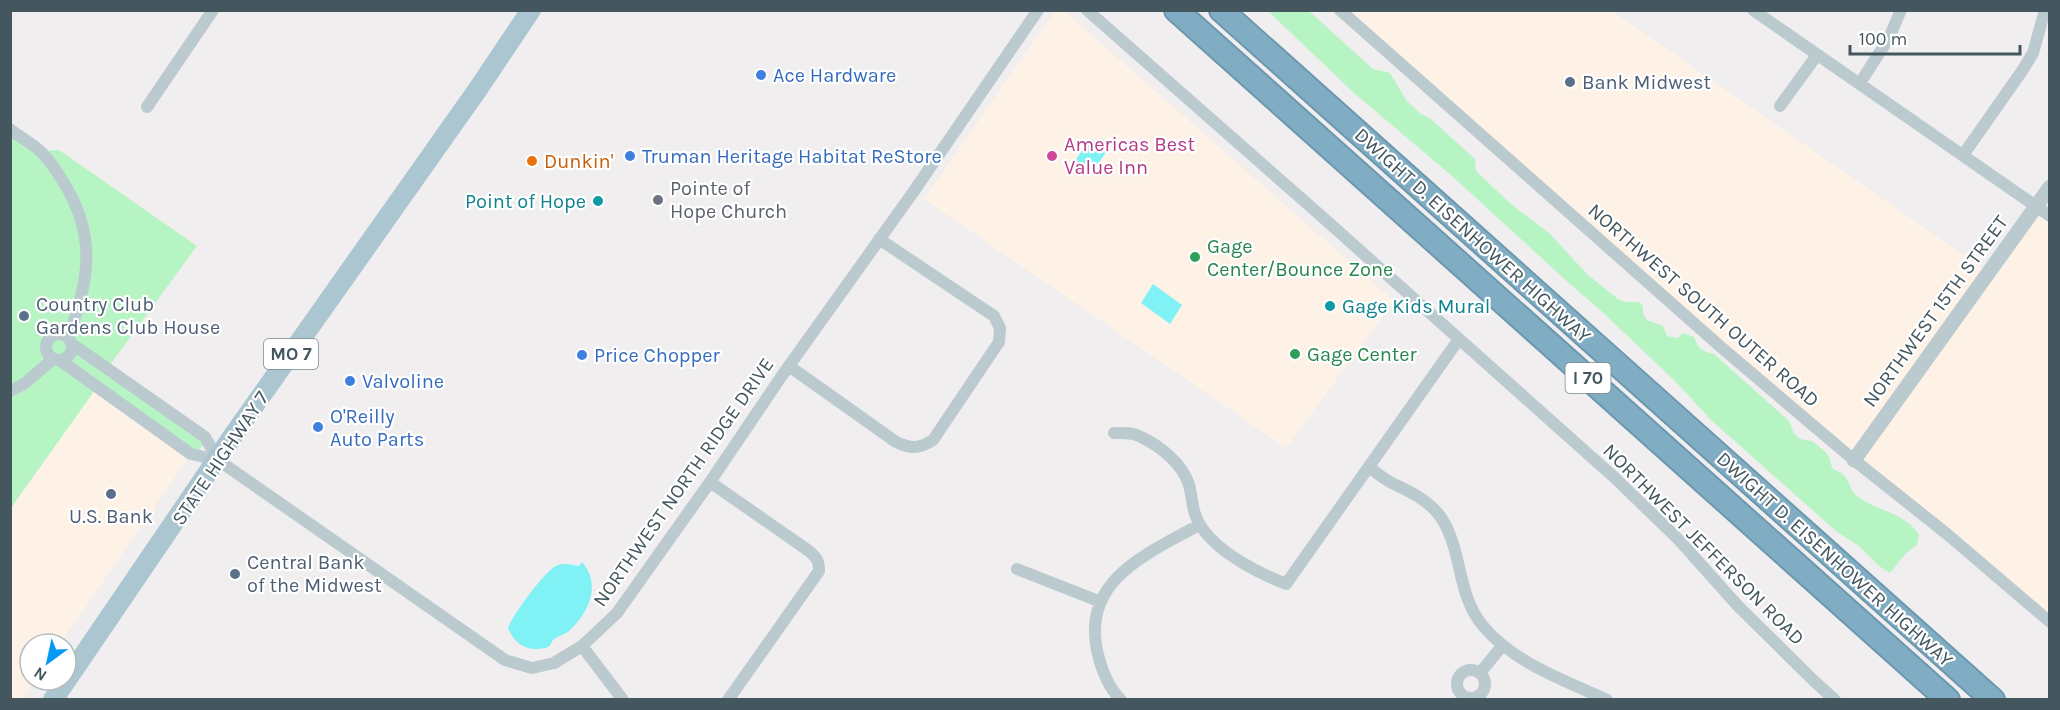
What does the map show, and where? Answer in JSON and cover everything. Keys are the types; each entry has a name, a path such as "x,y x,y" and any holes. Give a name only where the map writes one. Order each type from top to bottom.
{"highway":[{"path":"1165,10 1228,57"},
{"name":"DWIGHT D. EISENHOWER HIGHWAY","path":"1176,10 1948,699"},
{"name":"DWIGHT D. EISENHOWER HIGHWAY","path":"1221,10 1993,699"}],"main road":[{"name":"STATE HIGHWAY 7","path":"53,699 531,10"}],"street":[{"path":"147,107 213,10"},
{"name":"NORTHWEST NORTH RIDGE DRIVE","path":"218,460 505,660 519,666 543,667 562,659 582,646 617,613 1038,10"},
{"name":"NORTHWEST JEFFERSON ROAD","path":"1088,10 1460,339 1622,486 1700,562 1738,606 1835,699"},
{"name":"NORTHWEST SOUTH OUTER ROAD","path":"1340,10 1722,348 1854,460 1947,534 2049,622"},
{"path":"1753,10 2049,216"},
{"path":"1860,83 1889,38 1902,10"},
{"path":"1963,155 2033,53 2045,10"},
{"path":"1780,106 1817,55"},
{"path":"10,129 40,151 57,171 72,195 84,222 87,253 83,291 70,341 69,356 57,360 24,384 10,391"},
{"name":"NORTHWEST 15TH STREET","path":"1854,460 2049,187"},
{"path":"789,366 896,441 910,448 923,446 933,440 994,351 999,342 1000,328 994,316 879,239"},
{"path":"60,334 205,437 218,460 191,454 57,360 46,348 46,337 60,334"},
{"path":"1114,433 1130,433 1140,436 1172,458 1188,481 1194,513 1199,525 1209,538 1270,578 1286,584 1460,339"},
{"path":"1369,467 1390,482 1411,491 1428,503 1439,515 1453,544 1464,591 1471,607 1481,624 1502,646 1528,662 1607,699"},
{"path":"710,482 824,562 728,699"},
{"path":"1114,697 1105,677 1096,644 1096,621 1101,602 1116,578 1130,564 1199,525"},
{"path":"1017,569 1101,602"},
{"path":"582,646 623,699"},
{"path":"1480,673 1502,646"}],"shaded area":[{"path":"1055,11 1064,11 1394,301 1286,448 924,199"},
{"path":"1340,11 1612,11 1988,272 2036,207 2049,216 2049,622 1854,460"},
{"path":"94,392 179,453 186,461 68,632 18,632 18,692 27,692 22,699 11,700 11,508"}],"green space":[{"path":"1268,11 1309,11 1373,69 1390,73 1407,101 1421,114 1431,119 1475,159 1476,171 1512,205 1549,233 1587,274 1618,299 1626,302 1639,302 1643,306 1643,314 1647,320 1663,326 1667,336 1678,338 1683,333 1694,337 1701,349 1714,354 1789,421 1794,434 1800,439 1812,441 1826,452 1832,468 1844,475 1856,495 1898,516 1913,527 1919,535 1917,545 1905,554 1890,573 1879,566 1859,546 1837,532 1711,420 1676,382 1598,308 1452,176 1354,93"},
{"path":"11,129 40,151 59,150 197,246 107,369 210,435 196,455 97,387 11,508"}],"water":[{"path":"1090,138 1107,151 1091,174 1074,162"},
{"path":"1153,284 1182,305 1170,324 1141,303"},
{"path":"582,562 588,570 592,588 588,606 577,623 554,639 548,647 535,649 519,644 508,628 529,595 556,566 565,564 579,566"}],"place":[{"name":"Ace Hardware","path":"761,75"},
{"name":"Bank Midwest","path":"1570,82"},
{"name":"Truman Heritage Habitat ReStore","path":"630,156"},
{"name":"Americas Best Value Inn","path":"1052,156"},
{"name":"Dunkin'","path":"532,161"},
{"name":"Pointe of Hope Church","path":"658,200"},
{"name":"Point of Hope","path":"598,201"},
{"name":"Gage Center/Bounce Zone","path":"1195,257"},
{"name":"Gage Kids Mural","path":"1330,306"},
{"name":"Country Club Gardens Club House","path":"24,316"},
{"name":"Gage Center","path":"1295,354"},
{"name":"Price Chopper","path":"582,355"},
{"name":"Valvoline","path":"350,381"},
{"name":"O'Reilly Auto Parts","path":"318,427"},
{"name":"U.S. Bank","path":"111,494"},
{"name":"Central Bank of the Midwest","path":"235,574"}]}
